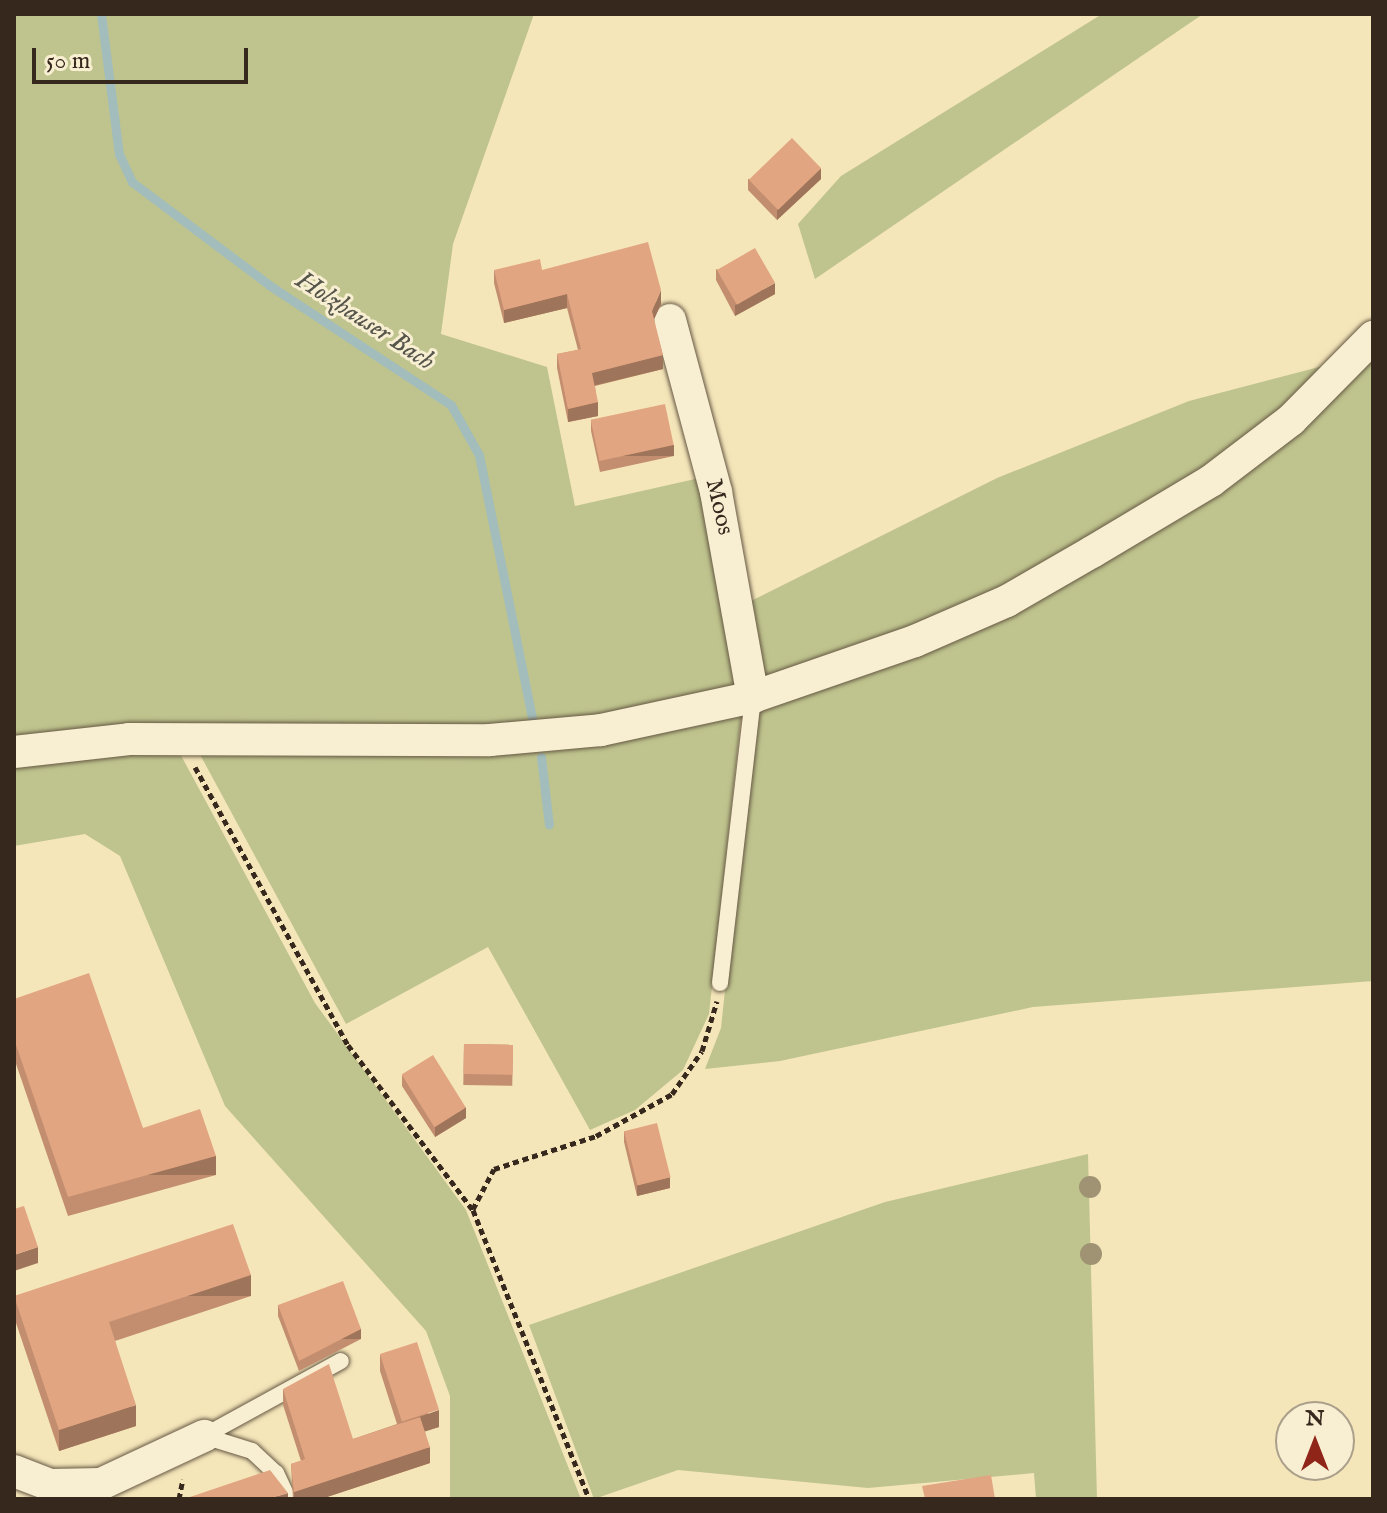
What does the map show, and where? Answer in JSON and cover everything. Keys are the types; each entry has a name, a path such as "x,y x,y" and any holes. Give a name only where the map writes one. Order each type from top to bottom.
{"street":[{"name":"Moos","path":"670,320 716,492 753,697"},
{"path":"14,752 179,739 490,740 601,730 753,697 968,618 1092,552 1211,481 1280,429 1373,337"},
{"path":"14,1471 51,1485 101,1484 204,1436"}],"lane":[{"path":"720,983 753,697"},
{"path":"204,1436 341,1361"},
{"path":"204,1436 252,1451 276,1473 288,1499"}],"path":[{"path":"179,739 348,1045 473,1210 589,1499"},
{"path":"473,1210 494,1169 596,1136 672,1094 713,1025 720,983"}],"green space":[{"path":"14,14 534,14 453,244 441,334 547,367 575,506 704,477 742,709 709,1014 683,1070 635,1110 590,1130 488,947 346,1024 197,749 177,748 315,1003 466,1210 581,1499 450,1499 450,1396 426,1331 225,1106 120,856 85,834 14,846"},
{"path":"1102,14 1203,14 815,279 798,224 841,176"},
{"path":"1373,353 1373,981 1033,1007 780,1061 705,1069 721,1028 731,933 749,602 997,478 1189,401"},
{"path":"1088,1154 1097,1499 1036,1499 1034,1473 868,1488 678,1470 594,1499 529,1325 885,1202"}],"building":[{"path":"792,138 821,168 778,210 749,180"},
{"path":"648,242 661,290 652,311 663,355 592,373 598,402 568,409 557,354 581,349 567,294 504,310 494,270 540,259 542,270"},
{"path":"755,248 775,283 737,305 717,270"},
{"path":"665,404 674,445 599,461 591,420"},
{"path":"89,973 143,1128 200,1109 216,1156 68,1197 14,1039 14,999"},
{"path":"464,1044 513,1045 512,1075 463,1074"},
{"path":"433,1055 466,1108 434,1127 402,1075"},
{"path":"657,1123 671,1177 638,1186 624,1131"},
{"path":"24,1206 38,1247 14,1255 14,1209"},
{"path":"233,1224 251,1275 109,1322 136,1405 59,1430 14,1296"},
{"path":"343,1281 361,1329 299,1361 278,1305"},
{"path":"417,1342 439,1410 402,1422 380,1354"},
{"path":"329,1364 353,1439 420,1417 430,1447 294,1492 291,1464 305,1459 283,1389"},
{"path":"270,1470 288,1493 268,1499 184,1499"},
{"path":"991,1475 995,1499 925,1499 922,1486"}],"waterway":[{"name":"Holzhauser Bach","path":"101,14 119,154 132,182 269,285 451,405 479,455 532,718"},
{"name":"Holzhauser Bach","path":"541,757 549,825"}]}
